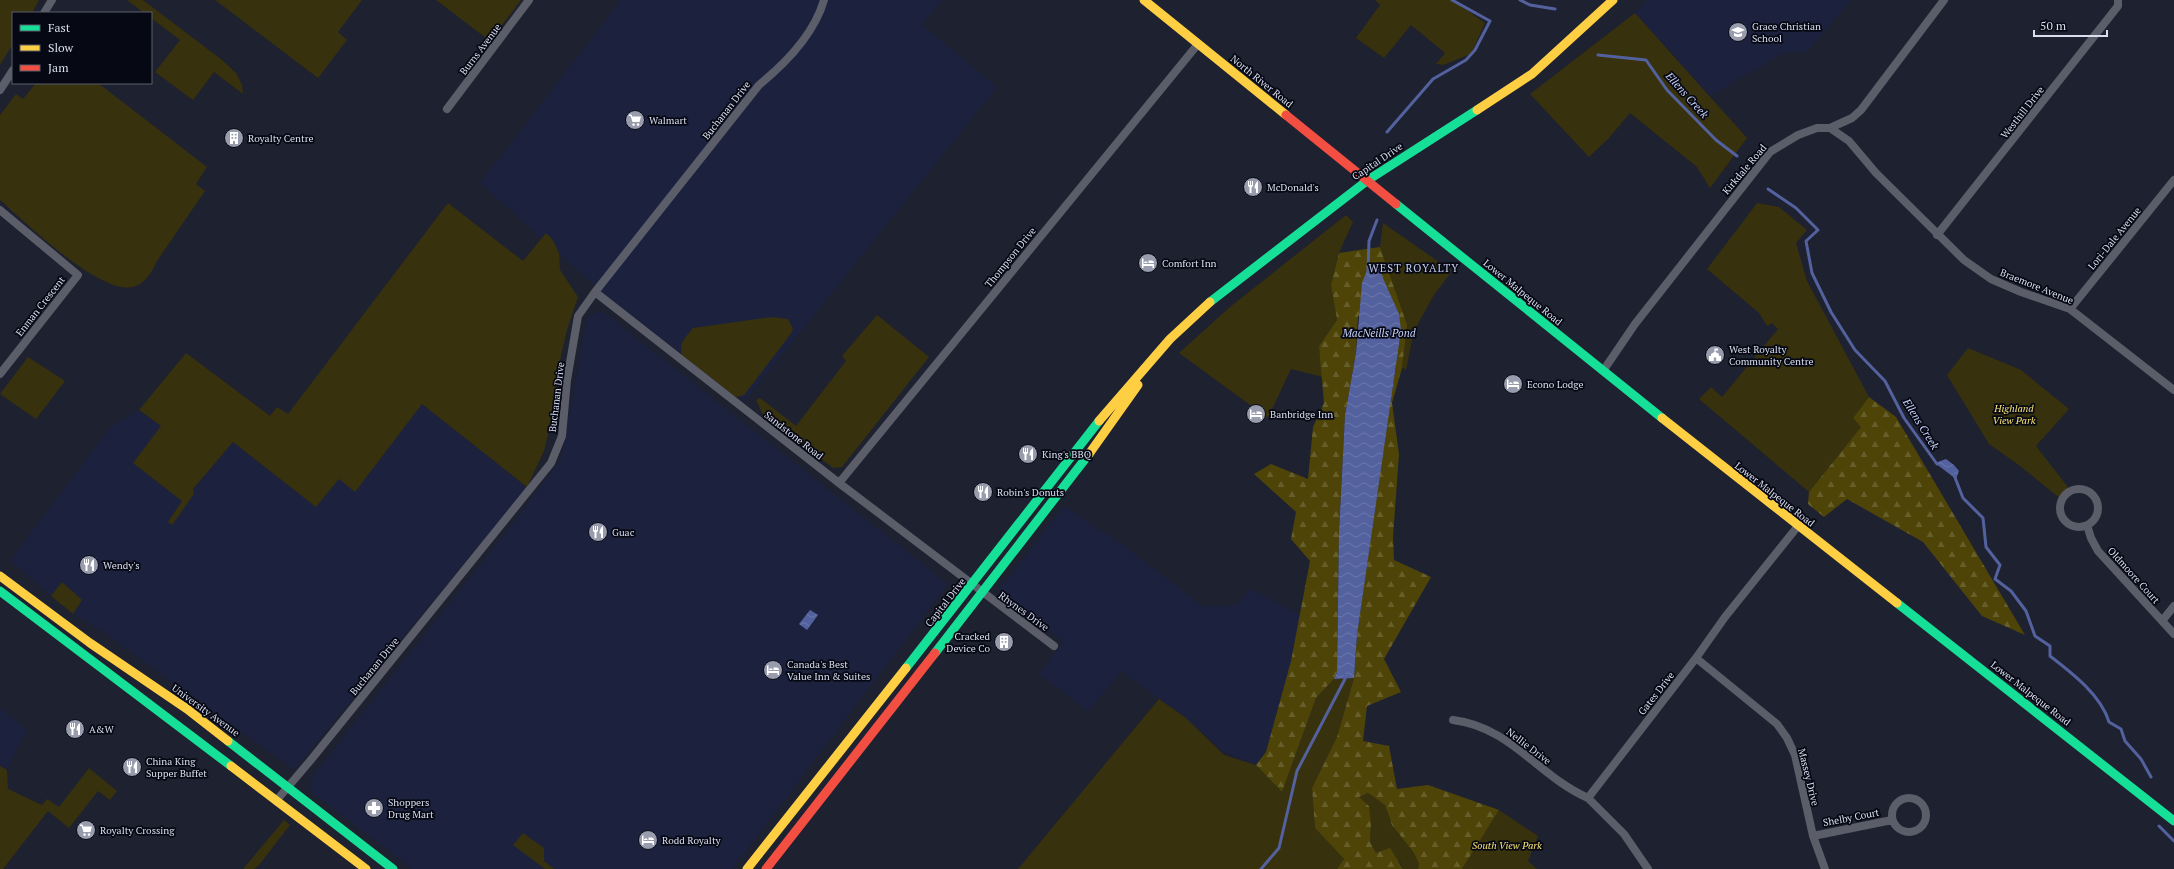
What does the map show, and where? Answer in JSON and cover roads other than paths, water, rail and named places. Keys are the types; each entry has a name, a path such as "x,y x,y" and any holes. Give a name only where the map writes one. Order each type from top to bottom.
{"main road":[{"name":"North River Road","path":"1144,0 1368,180"},
{"name":"Capital Drive","path":"766,869 982,593 1120,412 1170,338 1218,294 1368,180 1532,74 1613,0"},
{"name":"Lower Malpeque Road","path":"1368,180 1603,371 1798,526 2172,817"},
{"name":"Capital Drive","path":"747,869 972,585 1093,428 1161,350"},
{"name":"University Avenue","path":"0,576 90,643 187,709 393,869"},
{"path":"0,591 366,869"}],"street":[{"path":"45,12 52,0"},
{"name":"Burns Avenue","path":"447,109 529,0"},
{"name":"Buchanan Drive","path":"276,801 551,463 562,436 567,380 578,316 595,292 759,85 776,71 797,48 818,18 824,0"},
{"name":"Kirkdale Road","path":"1603,371 1635,324 1770,152 1810,130 1830,128 1852,118 1861,110 1944,0"},
{"name":"Westhill Drive","path":"1937,235 2118,6 2118,0"},
{"name":"Thompson Drive","path":"839,483 1198,44"},
{"path":"0,90 12,72"},
{"name":"Braemore Avenue","path":"1830,128 1849,141 1876,173 1937,235 1964,260 1990,278 2021,292 2070,309 2174,390"},
{"name":"Lori-Dale Avenue","path":"2070,309 2174,180"},
{"name":"Enman Crescent","path":"0,210 78,275 0,374"},
{"name":"Sandstone Road","path":"595,292 982,593"},
{"path":"2085,490 2095,497 2098,507 2096,518 2087,525 2075,526 2065,521 2062,516 2060,505 2062,500 2070,491 2085,490"},
{"name":"Oldmoore Court","path":"2087,525 2091,538 2098,551 2174,634"},
{"name":"Gates Drive","path":"1588,798 1696,658 1725,617 1798,526"},
{"name":"Rhynes Drive","path":"982,593 1054,646"},
{"path":"2162,621 2174,606"},
{"name":"Massey Drive","path":"1696,658 1777,724 1787,738 1795,755 1814,836 1825,869"},
{"name":"Nellie Drive","path":"1453,720 1481,727 1508,740 1544,770 1588,798"},
{"path":"1588,798 1624,834 1648,869"},
{"name":"Shelby Court","path":"1906,798 1916,800 1925,812 1923,825 1913,832 1902,832 1894,825 1892,820 1894,807 1906,798"},
{"name":"Shelby Court","path":"1814,836 1892,820"}],"water":[{"name":"MacNeills Pond","path":"1378,267 1399,314 1401,330 1357,635 1354,678 1334,679 1337,672 1339,532 1345,415 1356,353 1362,283 1368,268"},
{"path":"1946,459 1959,471 1956,479 1935,463"},
{"path":"810,610 818,615 807,630 799,624"}],"waterway":[{"path":"1387,132 1433,79 1466,60 1475,50 1490,21 1452,0"},
{"name":"Ellens Creek","path":"1520,0 1530,5 1555,9"},
{"name":"Ellens Creek","path":"1598,55 1646,60 1667,90 1716,140 1737,156"},
{"name":"Ellens Creek","path":"1768,189 1796,208 1818,230 1806,241 1812,273 1831,312 1855,350 1885,381 1904,418 1937,464"},
{"path":"1368,271 1369,241 1377,220"},
{"name":"Ellens Creek","path":"1954,475 1963,498 1983,518 1986,547 2000,565 1995,579 2011,591 2026,611 2035,636 2050,646 2050,656 2085,685 2100,703 2109,722 2121,729 2125,741 2141,759 2151,777"},
{"path":"1261,869 1279,848 1297,771 1345,679 1345,675"},
{"name":"Ellens Creek","path":"2159,826 2174,841"}],"place":[{"name":"Grace Christian School","path":"1738,32"},
{"name":"Walmart","path":"635,120"},
{"name":"Royalty Centre","path":"234,138"},
{"name":"McDonald's","path":"1253,187"},
{"name":"Comfort Inn","path":"1148,263"},
{"name":"West Royalty Community Centre","path":"1715,355"},
{"name":"Econo Lodge","path":"1513,384"},
{"name":"Banbridge Inn","path":"1256,414"},
{"name":"King's BBQ","path":"1028,454"},
{"name":"Robin's Donuts","path":"983,492"},
{"name":"Guac","path":"598,532"},
{"name":"Wendy's","path":"89,565"},
{"name":"Cracked Device Co","path":"1004,642"},
{"name":"Canada's Best Value Inn & Suites","path":"773,670"},
{"name":"A&W","path":"75,729"},
{"name":"China King Supper Buffet","path":"132,767"},
{"name":"Shoppers Drug Mart","path":"374,808"},
{"name":"Royalty Crossing","path":"86,830"},
{"name":"Rodd Royalty","path":"648,840"}],"district":[{"name":"WEST ROYALTY","path":"1414,268"}],"park label":[{"name":"Highland View Park","path":"2014,414"},
{"name":"South View Park","path":"1507,845"}]}
